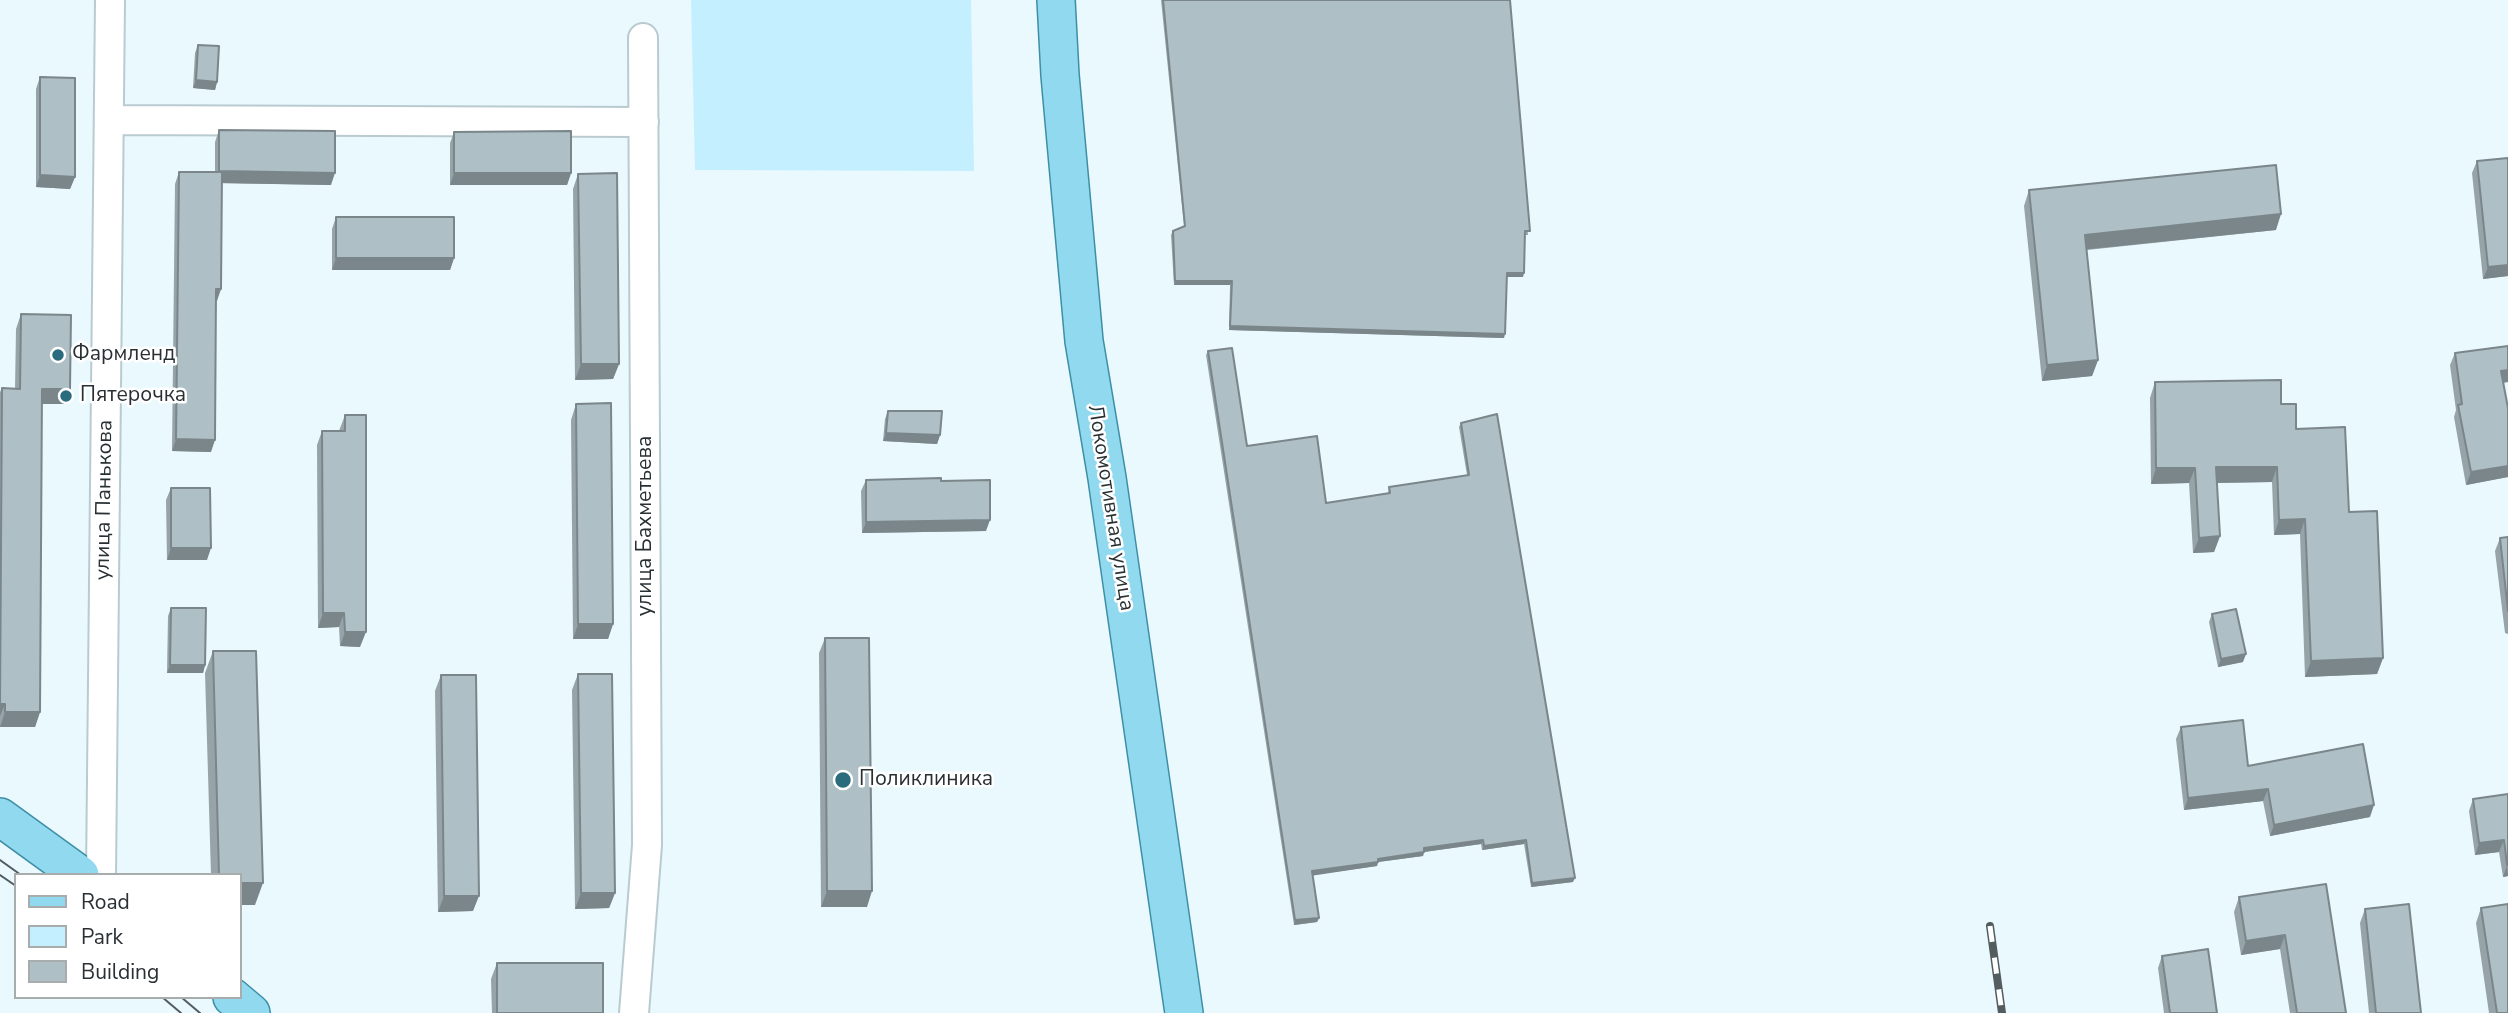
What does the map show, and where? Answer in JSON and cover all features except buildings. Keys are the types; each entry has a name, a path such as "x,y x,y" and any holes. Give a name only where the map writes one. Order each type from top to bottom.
{"main road":[{"name":"Локомотивная улица","path":"1056,0 1060,75 1084,341 1107,478 1184,1013"},
{"path":"0,817 77,873"},
{"path":"234,999 251,1013"}],"street":[{"name":"улица Панькова","path":"101,873 110,0"},
{"name":"улица Бахметьева","path":"634,1013 647,845 643,38"},
{"path":"109,120 644,121"}],"green space":[{"path":"691,0 971,0 974,171 695,170"}],"tram line":[{"path":"0,860 18,873"},
{"path":"0,875 14,885"},
{"path":"164,999 181,1013"},
{"path":"183,999 200,1013"}],"railway":[{"path":"1990,926 2002,1013"}],"place":[{"name":"Фармленд","path":"58,355"},
{"name":"Пятерочка","path":"66,396"},
{"name":"Поликлиника","path":"843,780"}]}
